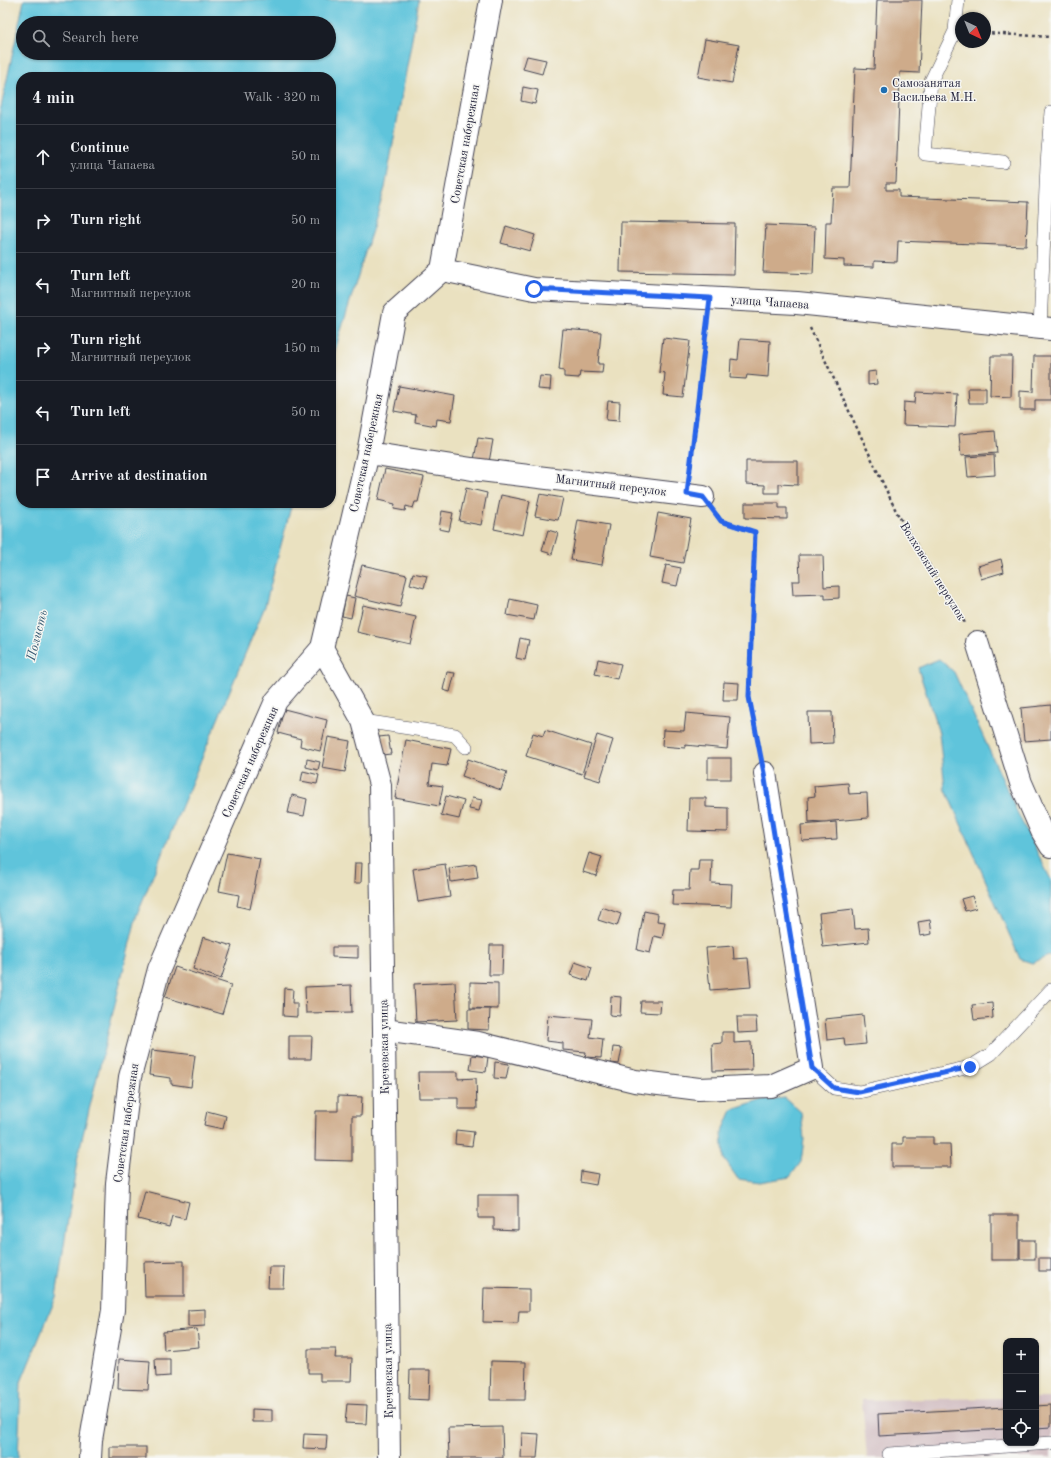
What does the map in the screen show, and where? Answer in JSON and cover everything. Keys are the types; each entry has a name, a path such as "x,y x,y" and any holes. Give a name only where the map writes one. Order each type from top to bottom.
{"street":[{"name":"Советская набережная","path":"90,1458 91,1440 113,1310 117,1183 130,1077 159,969 276,701 322,648 368,453 394,313 442,270 491,0"},
{"name":"улица Чапаева","path":"442,270 534,289 797,303 1046,328"},
{"name":"Магнитный переулок","path":"368,453 472,469 695,496"},
{"path":"977,642 1021,783 1042,831 1051,846"},
{"name":"Кречевская улица","path":"322,648 363,720 380,785 389,1458"},
{"path":"384,1030 478,1043 635,1081 699,1089 771,1086 812,1068 764,773"}],"lane":[{"path":"958,0 955,31 931,81 925,154 1003,162"},
{"path":"1046,328 1047,171 1051,112"},
{"path":"363,720 455,735 466,747"},
{"path":"812,1068 834,1088 859,1092 970,1067 991,1054 1051,990"},
{"path":"889,1454 1051,1443"}],"path":[{"path":"991,33 1051,37"},
{"path":"710,298 695,496 721,521 755,532 749,697 764,773"},
{"name":"Волховский переулок","path":"797,303 822,352 897,513 977,642"}],"shaded area":[{"path":"1003,1398 1003,1446 1039,1446 1039,1398 1051,1398 1051,1458 867,1458 862,1400"}],"water":[{"name":"Полисть","path":"24,0 419,0 385,188 336,347 336,72 16,72 16,508 291,508 265,606 137,914 78,1155 56,1297 21,1382 18,1458 0,1458 0,112 16,37 16,60 336,60 336,16 21,16"},
{"path":"939,659 954,672 1019,816 1051,880 1051,955 1032,963 1020,959 945,788 939,733 918,668"},
{"path":"785,1098 801,1112 804,1139 801,1162 790,1177 759,1182 738,1179 724,1159 722,1133 732,1110 763,1100"}],"building":[{"path":"877,0 922,0 919,73 900,72 896,183 886,183 886,190 899,190 899,197 1028,202 1026,246 898,241 897,262 874,261 874,267 844,266 844,260 825,259 826,222 831,222 833,188 850,188 855,68 874,69"},
{"path":"705,39 739,45 732,83 698,77"},
{"path":"527,56 546,60 542,74 523,69"},
{"path":"523,87 538,90 535,104 521,101"},
{"path":"621,222 735,224 734,274 620,272"},
{"path":"766,225 815,227 813,274 763,272"},
{"path":"506,226 535,235 530,251 501,243"},
{"path":"563,329 601,332 598,364 603,364 602,373 580,372 579,378 564,377 564,371 559,370"},
{"path":"663,338 690,341 683,397 663,395 665,373 659,372"},
{"path":"740,339 770,341 768,377 747,375 746,379 730,378 731,359 738,360"},
{"path":"991,356 1012,356 1011,397 990,396"},
{"path":"1034,356 1051,356 1051,400 1035,400 1035,410 1020,410 1020,391 1033,392"},
{"path":"876,371 877,384 868,385 868,372"},
{"path":"540,376 551,377 550,390 538,389"},
{"path":"399,386 455,396 451,421 437,419 436,426 415,422 416,415 394,411"},
{"path":"968,388 986,388 986,403 969,403"},
{"path":"916,392 957,394 955,427 903,425 904,402 915,403"},
{"path":"608,401 620,402 619,421 606,420"},
{"path":"995,431 997,453 961,456 959,434"},
{"path":"478,438 493,440 489,462 474,460"},
{"path":"994,455 995,475 968,477 966,457"},
{"path":"746,461 798,461 798,485 779,484 779,493 765,493 765,485 746,484"},
{"path":"385,469 424,477 418,502 415,502 413,508 406,506 405,511 394,509 395,504 378,500"},
{"path":"466,488 487,493 481,525 459,521"},
{"path":"540,494 563,498 558,520 535,516"},
{"path":"501,495 530,501 523,535 494,529"},
{"path":"745,503 779,503 779,508 787,508 787,519 745,518"},
{"path":"442,511 453,513 449,531 439,529"},
{"path":"658,513 691,519 683,563 650,557"},
{"path":"578,520 609,525 602,565 571,560"},
{"path":"548,530 558,533 552,554 542,551"},
{"path":"799,555 823,555 824,587 839,586 839,598 825,599 825,594 793,595 792,581 800,581"},
{"path":"1001,559 1004,572 981,579 978,566"},
{"path":"362,565 407,575 400,607 354,596"},
{"path":"666,565 681,568 677,586 662,583"},
{"path":"413,573 427,576 424,588 410,584"},
{"path":"346,596 355,598 351,618 342,616"},
{"path":"510,599 537,605 534,620 507,615"},
{"path":"363,605 416,617 410,644 357,632"},
{"path":"520,638 529,640 525,660 516,658"},
{"path":"598,659 621,664 617,679 595,674"},
{"path":"447,672 455,673 450,692 443,690"},
{"path":"724,682 739,683 738,700 723,700"},
{"path":"1051,705 1051,739 1024,741 1021,708"},
{"path":"284,709 327,720 320,751 300,746 301,739 278,733"},
{"path":"808,712 832,712 833,743 809,744"},
{"path":"686,713 730,717 727,749 685,745 685,748 662,746 663,730 684,731"},
{"path":"545,730 591,745 582,774 526,756 533,733 543,736"},
{"path":"597,735 613,740 600,781 584,776"},
{"path":"388,736 391,754 382,755 379,737"},
{"path":"328,737 350,741 345,772 322,768"},
{"path":"406,740 451,749 447,766 432,764 429,784 443,786 439,806 395,798"},
{"path":"708,758 731,758 731,779 708,779"},
{"path":"307,759 320,762 318,770 306,767"},
{"path":"468,759 507,772 501,790 462,776"},
{"path":"303,771 319,775 317,784 301,781"},
{"path":"848,783 849,794 867,793 868,818 809,823 808,797 815,796 814,786"},
{"path":"292,795 307,799 304,816 288,813"},
{"path":"446,796 464,801 459,819 441,815"},
{"path":"472,798 482,800 479,811 469,809"},
{"path":"689,798 706,798 706,807 728,808 728,832 688,831"},
{"path":"836,822 837,839 802,841 801,825"},
{"path":"227,853 260,859 250,909 237,906 239,895 219,891"},
{"path":"589,853 602,857 596,876 583,872"},
{"path":"699,860 712,860 711,883 732,884 731,907 672,905 673,890 689,890 690,870 698,870"},
{"path":"355,863 362,863 361,883 354,883"},
{"path":"445,864 450,897 418,902 413,869"},
{"path":"476,864 478,878 451,882 449,868"},
{"path":"972,896 976,908 965,911 961,899"},
{"path":"602,907 621,914 617,926 598,920"},
{"path":"853,909 855,929 868,928 869,942 823,947 819,913"},
{"path":"644,911 658,914 657,921 665,922 662,938 654,936 650,953 637,950"},
{"path":"930,920 932,934 920,936 918,922"},
{"path":"203,937 232,946 221,979 193,969"},
{"path":"490,945 503,945 502,975 489,975"},
{"path":"733,946 734,959 748,958 751,987 710,990 706,948"},
{"path":"332,947 358,947 358,958 332,957"},
{"path":"575,962 592,968 588,981 570,975"},
{"path":"175,967 231,985 222,1014 165,997"},
{"path":"455,982 457,1020 416,1022 414,984"},
{"path":"470,982 498,983 498,1009 470,1008"},
{"path":"351,985 352,1012 306,1013 305,987"},
{"path":"284,988 293,989 292,1003 297,1003 297,1017 283,1016"},
{"path":"611,996 621,997 620,1016 610,1015"},
{"path":"641,1001 661,1001 660,1013 640,1012"},
{"path":"992,1003 993,1018 974,1020 972,1005"},
{"path":"468,1009 490,1009 489,1030 468,1029"},
{"path":"548,1015 592,1019 590,1037 603,1039 601,1058 585,1057 586,1052 563,1050 563,1043 546,1041"},
{"path":"863,1015 866,1044 845,1046 844,1038 827,1040 825,1019"},
{"path":"737,1017 756,1017 757,1032 738,1033"},
{"path":"722,1032 734,1032 734,1043 751,1042 752,1070 713,1071 712,1044 722,1043"},
{"path":"289,1036 312,1036 311,1059 289,1059"},
{"path":"613,1047 622,1048 619,1064 611,1063"},
{"path":"152,1050 195,1055 191,1087 171,1084 171,1078 149,1075"},
{"path":"472,1055 488,1057 486,1072 470,1070"},
{"path":"495,1062 509,1064 506,1079 494,1078"},
{"path":"418,1072 458,1072 458,1079 476,1078 477,1109 458,1109 458,1098 419,1098"},
{"path":"338,1096 362,1097 361,1116 352,1116 352,1161 315,1160 316,1111 338,1111"},
{"path":"207,1111 226,1116 223,1129 204,1125"},
{"path":"456,1130 474,1132 472,1146 455,1144"},
{"path":"903,1137 933,1137 933,1144 950,1144 951,1167 892,1167 892,1144 903,1144"},
{"path":"581,1171 598,1174 596,1185 580,1182"},
{"path":"145,1191 189,1202 185,1219 172,1216 169,1227 138,1219"},
{"path":"478,1195 518,1195 518,1231 494,1230 494,1218 478,1218"},
{"path":"991,1215 1019,1215 1019,1260 991,1260"},
{"path":"1020,1240 1035,1240 1035,1259 1020,1259"},
{"path":"1039,1258 1051,1258 1051,1271 1039,1271"},
{"path":"184,1261 184,1297 145,1297 144,1262"},
{"path":"269,1267 284,1267 283,1288 268,1288"},
{"path":"484,1288 529,1289 529,1311 519,1311 518,1323 483,1322"},
{"path":"205,1309 205,1326 188,1327 188,1310"},
{"path":"197,1329 199,1347 164,1350 163,1332"},
{"path":"308,1349 336,1349 335,1358 352,1358 351,1381 320,1381 320,1373 308,1373"},
{"path":"119,1359 150,1361 148,1390 118,1389"},
{"path":"155,1359 170,1359 170,1376 156,1377"},
{"path":"491,1361 526,1362 525,1400 490,1400"},
{"path":"410,1370 430,1370 429,1400 409,1399"},
{"path":"347,1404 367,1405 366,1424 345,1423"},
{"path":"1051,1405 1051,1427 1039,1428 1039,1406"},
{"path":"1003,1407 1003,1429 879,1436 878,1414"},
{"path":"252,1409 272,1410 272,1422 252,1422"},
{"path":"502,1427 503,1458 449,1458 448,1428"},
{"path":"522,1433 539,1434 537,1458 521,1458"},
{"path":"304,1434 327,1435 326,1449 303,1448"},
{"path":"110,1447 146,1447 146,1458 110,1458"}],"place":[{"name":"Самозанятая Васильева М.Н.","path":"884,90"}],"route":[{"path":"534,289 710,298 687,494 703,497 721,521 755,532 749,697 764,773 812,1068 834,1088 859,1092 970,1067"}]}
